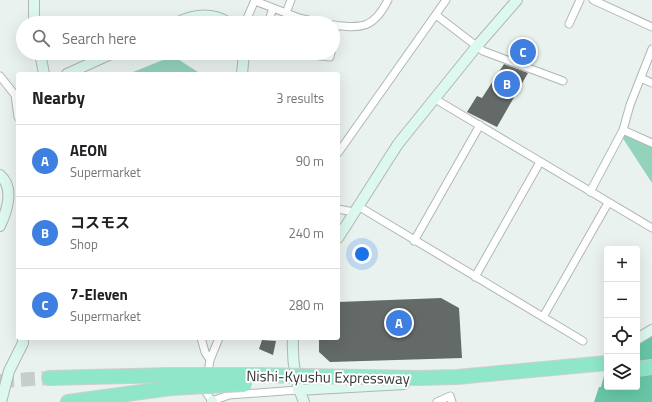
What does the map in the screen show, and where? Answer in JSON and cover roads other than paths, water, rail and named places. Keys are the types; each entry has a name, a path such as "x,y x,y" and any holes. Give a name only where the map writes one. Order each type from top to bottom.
{"highway":[{"path":"640,360 652,359"},
{"name":"Nishi-Kyushu Expressway","path":"49,378 250,384 426,387 495,382 604,365"},
{"path":"640,369 652,367"},
{"name":"Nishi-Kyushu Expressway","path":"68,402 170,381"}],"street":[{"path":"34,0 34,16"},
{"path":"249,16 255,0 292,16"},
{"path":"286,14 291,0"},
{"path":"340,26 357,27 367,25 384,9 388,0"},
{"path":"340,149 446,0"},
{"path":"340,235 398,144 477,46 517,0"},
{"path":"570,24 580,0"},
{"path":"593,0 610,3 652,27"},
{"path":"270,16 273,8"},
{"path":"436,15 483,51 563,81"},
{"path":"197,16 213,16"},
{"path":"590,192 623,130 630,105 652,49"},
{"path":"41,60 44,72"},
{"path":"71,72 98,60"},
{"path":"242,72 243,60"},
{"path":"0,76 15,96 16,103"},
{"path":"641,78 652,84"},
{"path":"434,99 652,228"},
{"path":"414,241 480,125"},
{"path":"623,130 652,143"},
{"path":"475,277 540,162"},
{"path":"0,175 6,182 8,190 7,210 0,226"},
{"path":"543,318 608,203"},
{"path":"340,209 356,209 414,241 582,341"},
{"path":"640,337 652,330"},
{"path":"1,402 8,371 23,343 23,340"},
{"path":"202,340 205,352 210,360"},
{"path":"218,340 210,360 205,391 212,402 229,395 406,384 574,370 604,365"},
{"path":"293,340 292,351 298,390 304,402"},
{"path":"640,364 652,363"},
{"path":"437,402 450,396 452,402"}],"tunnel":[{"path":"0,381 49,378"}],"place":[{"name":"7-Eleven","path":"523,52"},
{"name":"コスモス","path":"507,84"},
{"name":"AEON","path":"399,323"}]}
